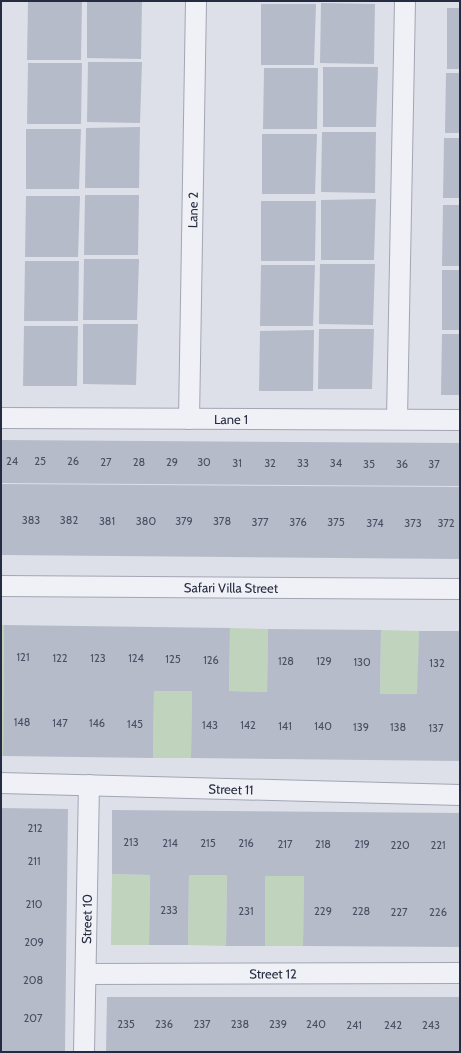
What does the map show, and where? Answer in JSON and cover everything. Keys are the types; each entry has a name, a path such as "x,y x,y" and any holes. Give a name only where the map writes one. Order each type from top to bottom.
{"street":[{"name":"Lane 2","path":"189,419 196,1"},
{"path":"396,419 405,1"},
{"name":"Lane 1","path":"1,418 460,420"},
{"name":"Safari Villa Street","path":"1,586 460,589"},
{"name":"Street 11","path":"1,783 460,795"},
{"name":"Street 10","path":"84,1052 89,786"},
{"name":"Street 12","path":"86,974 460,974"}],"green space":[{"path":"1,625 4,625 3,756 1,756"},
{"path":"230,628 268,629 267,692 229,691"},
{"path":"381,630 419,631 418,694 380,694"},
{"path":"154,691 192,691 191,758 153,758"},
{"path":"112,874 150,875 149,945 111,945"},
{"path":"189,875 227,875 226,946 188,945"},
{"path":"265,876 304,876 303,946 265,946"}],"building":[{"path":"28,1 82,1 81,60 27,60"},
{"path":"87,1 142,1 141,59 87,58"},
{"path":"321,3 375,4 374,64 320,63"},
{"path":"261,4 316,4 314,65 261,65"},
{"path":"447,8 460,8 460,69 447,69"},
{"path":"88,62 142,62 140,123 87,122"},
{"path":"28,63 82,63 81,124 27,124"},
{"path":"323,67 378,67 376,127 323,127"},
{"path":"264,68 318,68 317,129 263,129"},
{"path":"446,73 460,73 460,133 445,133"},
{"path":"140,127 139,188 85,188 86,128"},
{"path":"26,129 81,129 79,189 26,189"},
{"path":"322,132 376,132 375,193 321,192"},
{"path":"262,134 317,134 315,194 262,194"},
{"path":"444,138 460,138 460,198 443,198"},
{"path":"85,195 139,195 138,255 84,255"},
{"path":"26,196 80,196 78,257 25,257"},
{"path":"376,199 374,260 321,260 321,200"},
{"path":"261,201 316,201 315,261 261,261"},
{"path":"443,205 460,205 460,266 442,266"},
{"path":"84,259 139,259 137,320 83,320"},
{"path":"25,261 79,261 78,321 24,321"},
{"path":"320,264 375,264 373,325 319,324"},
{"path":"261,265 315,265 313,326 260,326"},
{"path":"442,270 460,270 460,330 442,330"},
{"path":"83,324 138,324 136,385 83,384"},
{"path":"24,326 78,326 77,386 23,386"},
{"path":"319,329 374,329 372,389 318,389"},
{"path":"314,330 313,391 259,391 260,331"},
{"path":"442,334 460,334 460,395 441,395"},
{"path":"1,440 460,443 460,486 1,483"},
{"path":"1,484 460,487 460,559 1,555"},
{"path":"4,625 230,628 229,691 267,692 268,629 381,630 380,694 417,694 419,631 460,631 460,761 191,758 192,691 154,691 153,758 3,756"},
{"path":"1,808 68,809 65,1052 1,1052"},
{"path":"112,810 460,813 460,947 303,946 304,876 265,876 265,946 226,946 227,875 189,875 188,945 149,945 150,875 112,874"},
{"path":"107,997 460,997 460,1052 106,1052"}]}
